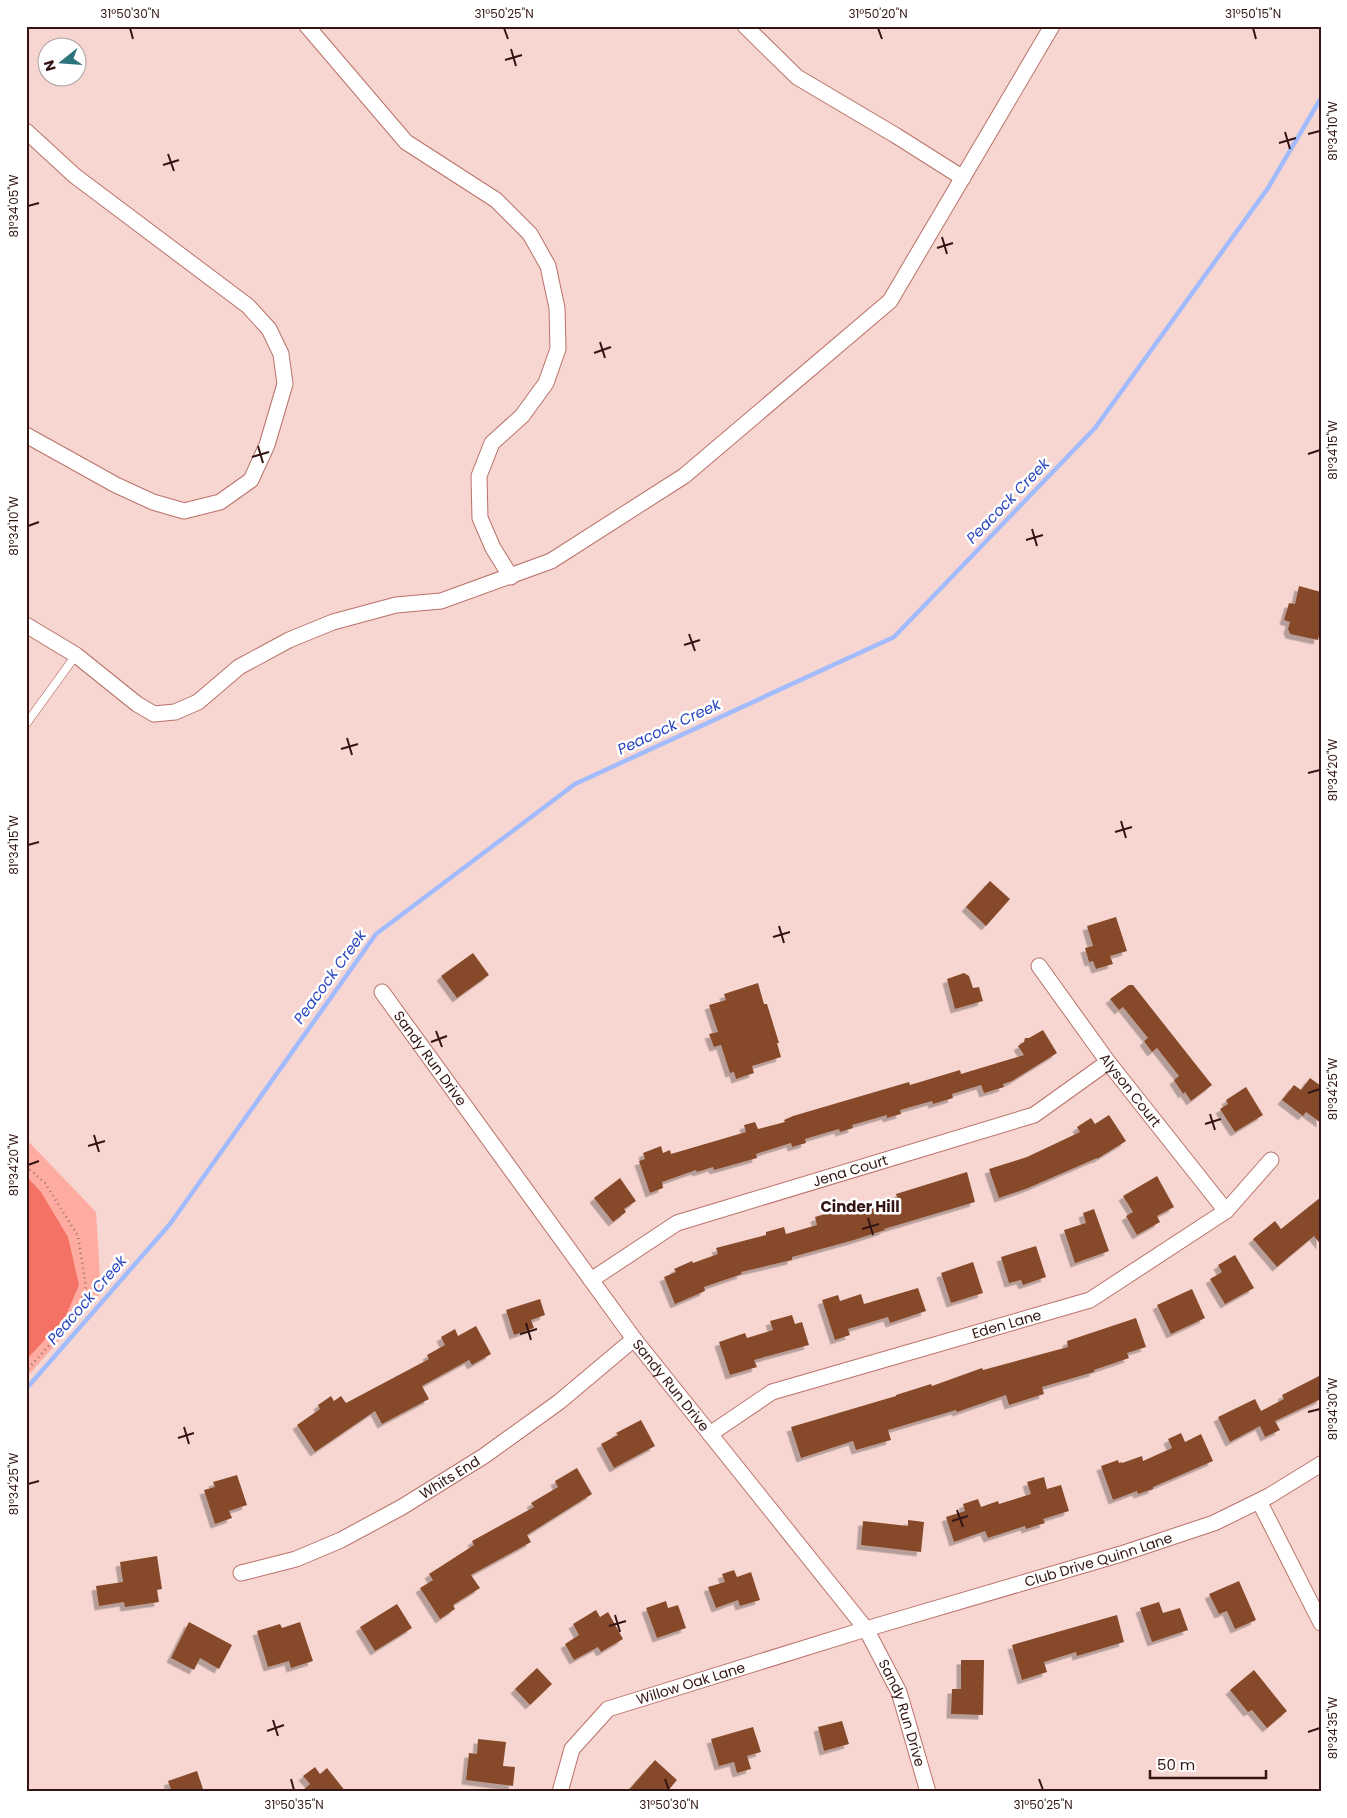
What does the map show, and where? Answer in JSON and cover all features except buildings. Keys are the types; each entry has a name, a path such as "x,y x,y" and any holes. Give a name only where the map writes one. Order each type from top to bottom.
{"street":[{"path":"307,26 406,142 496,200 530,234 548,266 557,308 558,349 546,383 522,416 492,442 479,476 480,518 493,548 512,576"},
{"path":"745,26 796,77 963,178"},
{"path":"26,625 76,656 137,704 154,714 176,712 198,702 239,667 289,640 333,622 396,605 441,601 551,561 684,476 890,301 1052,26"},
{"path":"26,131 75,176 248,306 269,329 281,354 285,384 267,445 251,480 220,502 184,511 153,502 116,485 26,435"},
{"name":"Alyson Court","path":"1039,966 1108,1062 1226,1211"},
{"name":"Sandy Run Drive","path":"382,992 634,1339 866,1628 900,1692 928,1792"},
{"name":"Jena Court","path":"591,1280 677,1223 1034,1115 1108,1062"},
{"name":"Eden Lane","path":"710,1434 772,1392 1090,1300 1226,1211 1271,1160"},
{"name":"Whits End","path":"241,1573 296,1559 341,1540 402,1507 484,1456 551,1407 634,1339"},
{"name":"Club Drive Quinn Lane","path":"866,1628 1121,1554 1214,1523 1259,1501 1321,1464"},
{"path":"1259,1501 1321,1623"},
{"name":"Willow Oak Lane","path":"560,1792 572,1749 608,1709 866,1628"}],"lane":[{"path":"26,724 76,656"}],"path":[{"path":"26,1166 45,1183 78,1236 86,1287 72,1319 26,1371"}],"shaded area":[{"path":"26,1139 96,1212 101,1293 26,1378"},
{"path":"26,1176 41,1192 68,1237 79,1285 65,1318 26,1360"}],"waterway":[{"name":"Peacock Creek","path":"26,1389 170,1224 376,934 575,784 894,637 1095,428 1268,188 1321,98"}],"district":[{"name":"Cinder Hill","path":"860,1207"}]}
